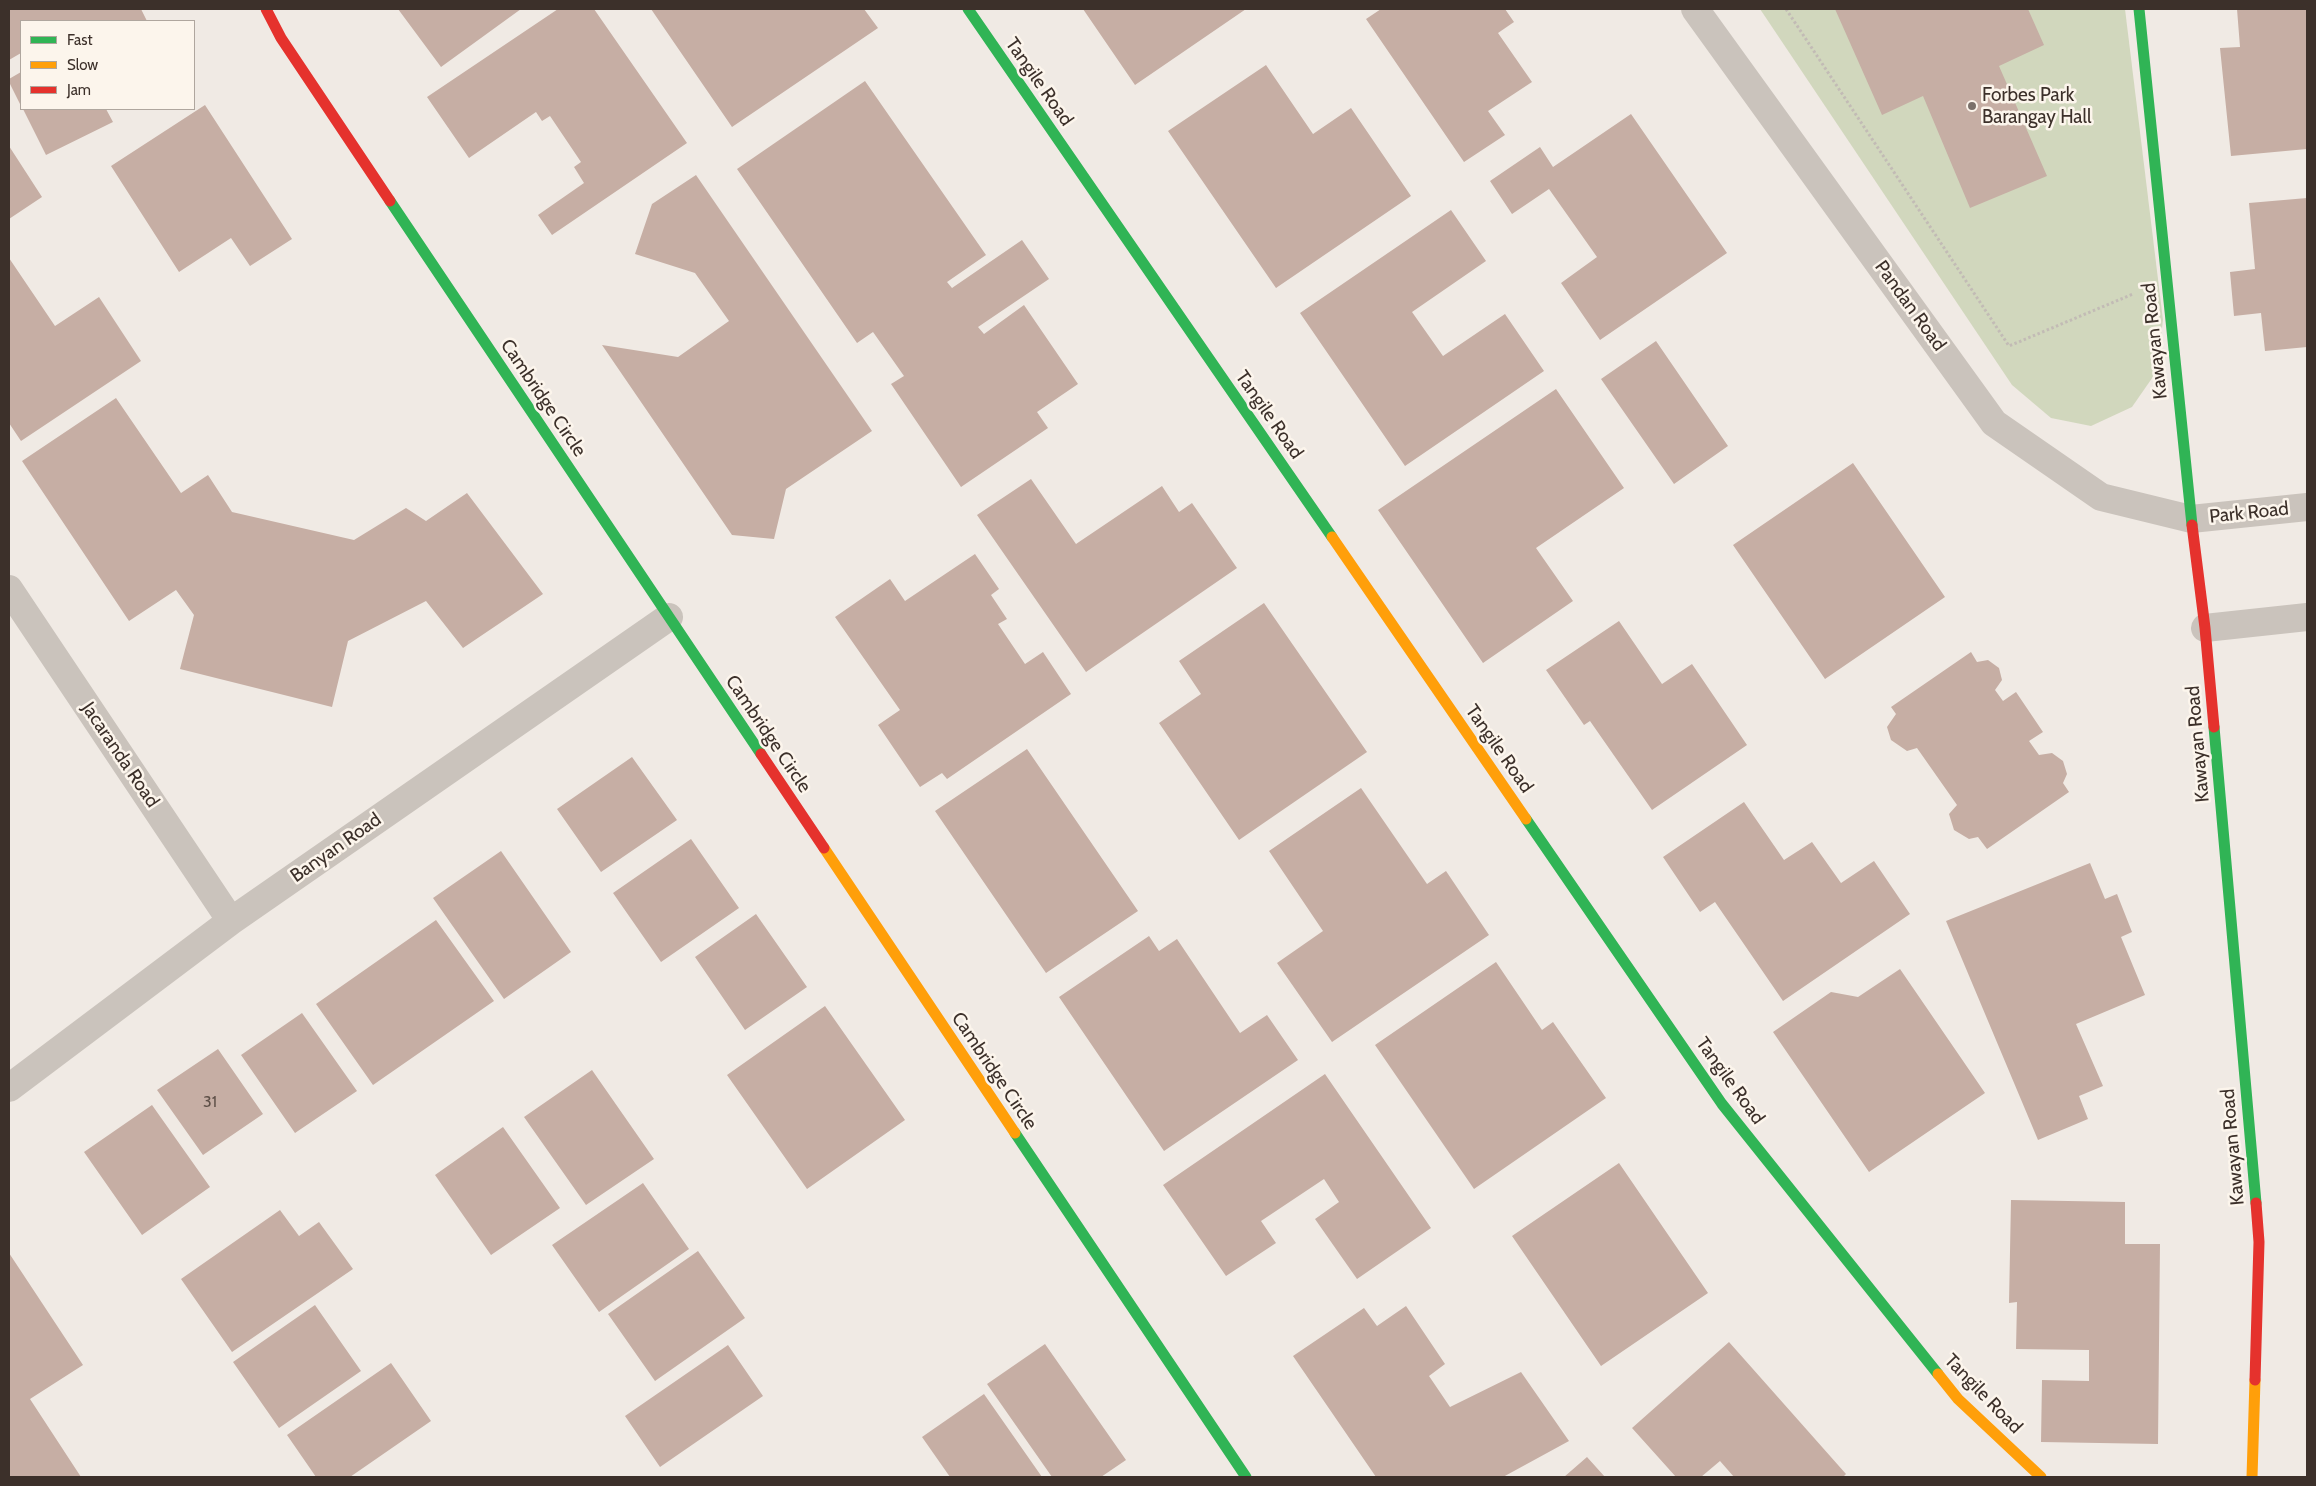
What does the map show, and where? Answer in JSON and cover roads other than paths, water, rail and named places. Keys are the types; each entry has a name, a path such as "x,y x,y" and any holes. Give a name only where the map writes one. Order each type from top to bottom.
{"street":[{"name":"Cambridge Circle","path":"266,9 281,38 1246,1477"},
{"name":"Tangile Road","path":"968,9 1722,1104 1958,1399 2041,1477"},
{"name":"Pandan Road","path":"1695,9 1994,422 2101,497 2191,519"},
{"name":"Kawayan Road","path":"2139,9 2191,519 2205,628 2259,1242 2252,1477"},
{"name":"Park Road","path":"2191,519 2307,507"},
{"name":"Jacaranda Road","path":"9,589 231,921"},
{"name":"Banyan Road","path":"9,1088 231,921 669,617"},
{"path":"2205,628 2307,617"}],"place":[{"name":"Forbes Park Barangay Hall","path":"1972,106"}]}
